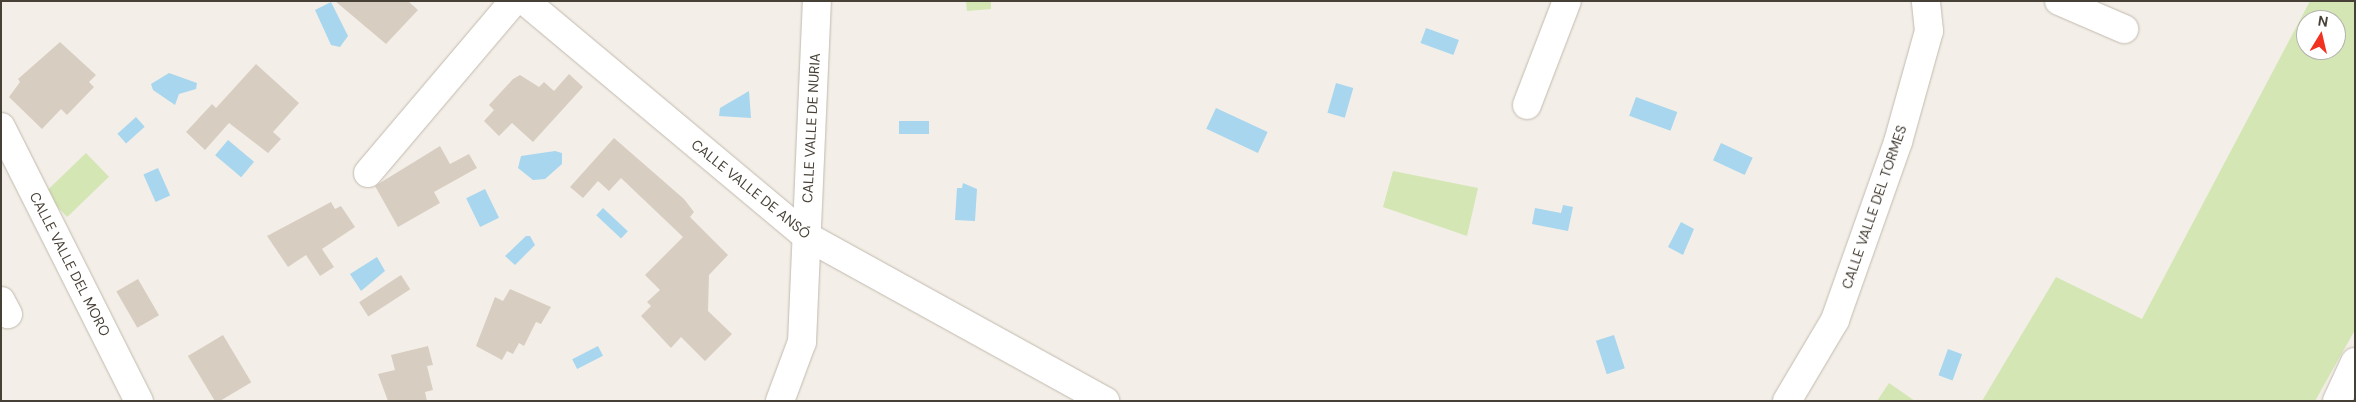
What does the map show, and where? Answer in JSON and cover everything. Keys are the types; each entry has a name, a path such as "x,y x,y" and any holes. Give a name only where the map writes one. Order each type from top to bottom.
{"street":[{"path":"368,173 514,1"},
{"name":"CALLE VALLE DE ANSÓ","path":"525,1 806,236 1105,401"},
{"name":"CALLE VALLE DE NURIA","path":"780,401 802,342 817,1"},
{"path":"1527,105 1567,1"},
{"name":"CALLE VALLE DEL TORMES","path":"1787,401 1835,320 1898,142 1929,31 1926,1"},
{"path":"2059,1 2124,29"},
{"name":"CALLE VALLE DEL MORO","path":"1,127 139,401"},
{"path":"2337,401 2355,362"}],"green space":[{"path":"966,1 991,1 991,9 967,11"},
{"path":"2310,1 2355,1 2355,330 2315,401 1982,401 2056,277 2142,319 2296,28 2296,60 2346,60 2346,10 2305,10"},
{"path":"86,153 109,177 67,217 44,193"},
{"path":"1393,171 1478,188 1467,236 1383,207"},
{"path":"1889,383 1915,401 1877,401"}],"water":[{"path":"331,2 348,36 340,47 331,45 315,10"},
{"path":"1426,28 1459,40 1453,55 1421,43"},
{"path":"169,73 197,83 196,89 179,94 175,105 153,90 151,84"},
{"path":"1336,83 1353,88 1345,118 1327,113"},
{"path":"749,91 751,118 719,116 720,108"},
{"path":"1636,97 1677,112 1671,131 1629,116"},
{"path":"1216,108 1268,132 1258,153 1206,129"},
{"path":"136,117 145,127 126,143 117,134"},
{"path":"899,121 929,121 929,134 899,134"},
{"path":"228,140 254,162 241,177 215,155"},
{"path":"1721,143 1753,158 1745,175 1713,160"},
{"path":"555,151 562,153 562,164 545,179 533,180 518,168 521,156"},
{"path":"158,168 170,195 156,202 143,175"},
{"path":"963,183 977,189 975,221 955,220 957,188 962,188"},
{"path":"485,189 499,218 480,227 466,198"},
{"path":"1563,205 1573,207 1568,231 1532,224 1535,208 1561,213"},
{"path":"603,208 628,231 621,239 596,215"},
{"path":"1681,222 1694,229 1683,255 1668,247"},
{"path":"526,236 530,236 535,245 515,265 505,256"},
{"path":"377,257 385,271 361,291 350,274"},
{"path":"1614,335 1625,368 1607,374 1596,341"},
{"path":"598,346 603,356 577,369 572,359"},
{"path":"1948,349 1962,354 1953,380 1938,375"}],"building":[{"path":"335,1 408,1 418,10 386,44"},
{"path":"60,42 96,75 89,82 94,87 67,115 61,109 42,129 9,97 20,82 18,79"},
{"path":"256,64 299,103 273,132 281,139 268,153 229,123 205,150 186,132 212,104 216,108"},
{"path":"569,74 583,87 533,142 512,123 499,136 484,121 494,110 489,105 513,79 520,75 539,87 544,82 554,91"},
{"path":"614,138 684,199 694,212 690,217 728,255 709,275 708,311 732,334 705,361 681,337 671,348 641,316 651,306 647,302 660,290 645,275 683,237 621,178 609,191 598,181 583,198 570,187"},
{"path":"440,146 450,164 469,154 477,168 434,192 440,203 398,227 375,186"},
{"path":"331,202 335,209 341,206 355,227 322,249 334,267 320,276 306,255 288,267 267,236"},
{"path":"401,275 410,289 368,316 359,302"},
{"path":"138,279 159,315 137,328 116,292"},
{"path":"510,289 551,307 541,324 536,322 524,346 519,343 513,354 507,351 502,360 476,346 495,297 503,301"},
{"path":"223,335 251,382 220,401 215,401 188,356"},
{"path":"428,346 433,365 427,366 433,390 425,392 427,401 388,401 378,374 395,370 391,355"}]}
